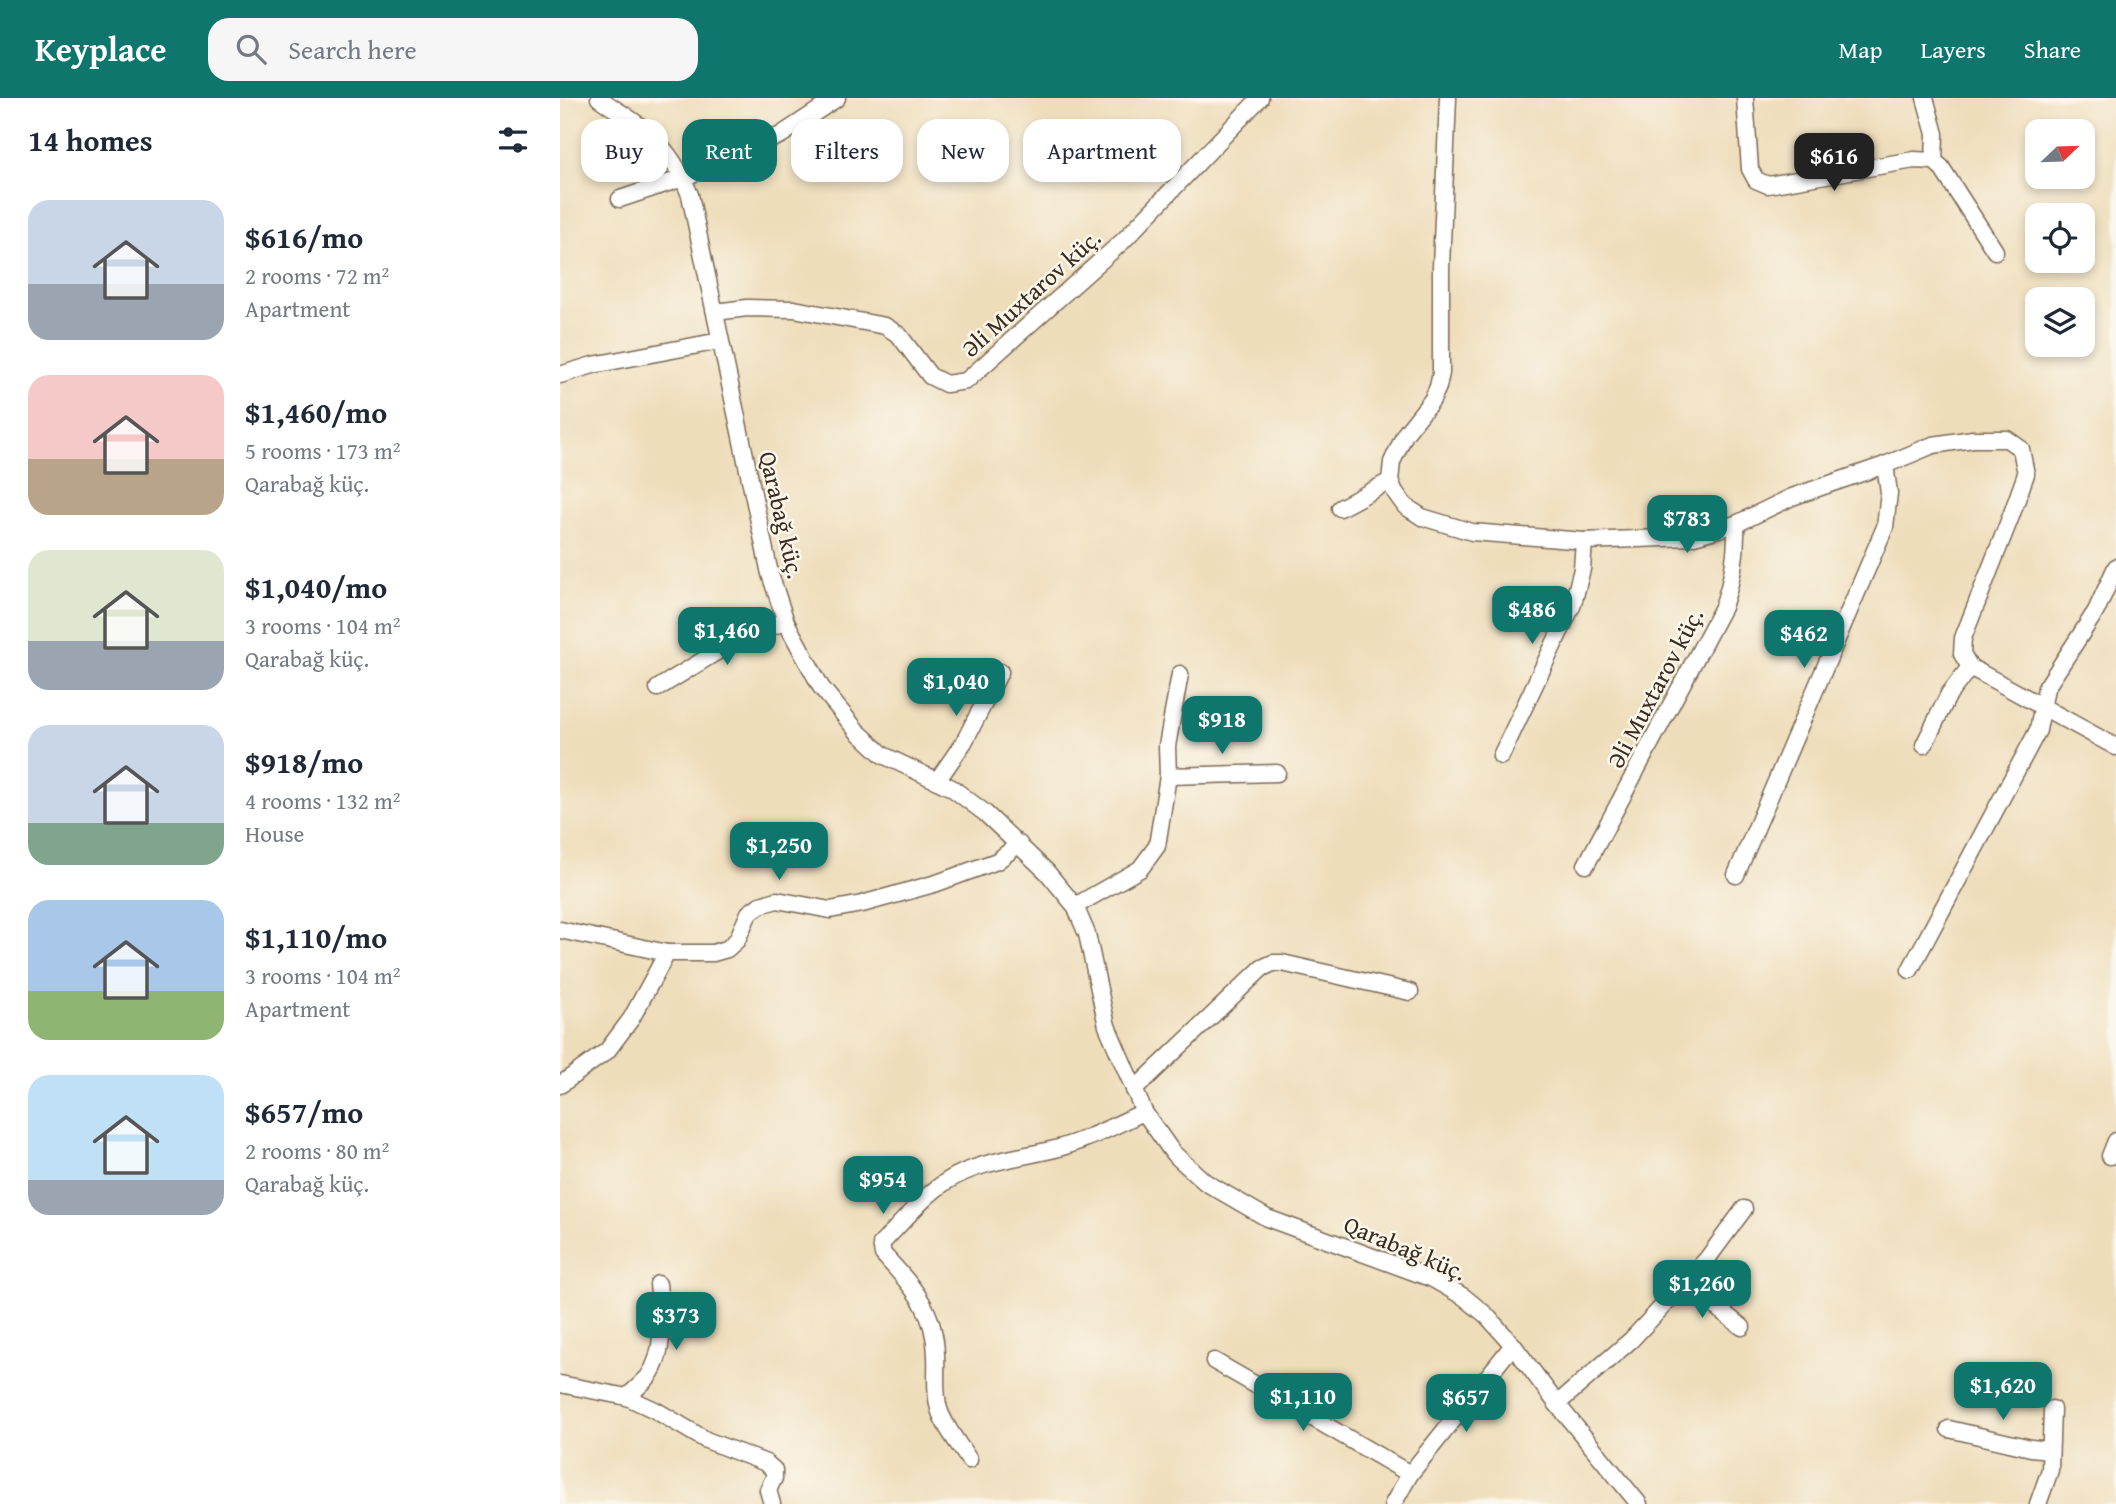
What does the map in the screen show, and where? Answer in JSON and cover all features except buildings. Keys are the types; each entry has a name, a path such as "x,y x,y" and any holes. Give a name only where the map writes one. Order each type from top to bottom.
{"street":[{"name":"Qarabağ küç.","path":"598,98 650,134 682,176"},
{"path":"777,137 837,98"},
{"name":"Əli Muxtarov küç.","path":"715,312 747,308 794,309 885,326 899,335 930,376 946,384 966,381 1123,241 1260,98"},
{"path":"1448,98 1441,267 1441,373 1432,400 1405,434 1392,462 1390,481 1405,506 1422,517 1472,532 1584,541 1690,537 1736,524 1793,496 1885,465 1933,445 1973,439 2007,439 2021,449 2026,474 1962,638 1962,654 1970,667 2116,747"},
{"path":"1745,98 1750,169 1756,180 1768,185 1914,160 1934,161 1941,167 1995,251"},
{"path":"1925,98 1936,134 1934,161"},
{"path":"620,199 682,178"},
{"name":"Qarabağ küç.","path":"685,182 690,195 770,573 786,622 821,687 857,731 883,755 953,788 985,813 1047,872 1075,906 1087,934 1107,1026 1144,1112 1173,1153 1205,1182 1267,1218 1433,1279 1464,1297 1486,1315 1513,1345 1557,1404 1639,1504"},
{"path":"560,375 593,365 720,341"},
{"path":"1736,875 1885,527 1889,493 1885,465"},
{"path":"1340,508 1390,481"},
{"name":"Əli Muxtarov küç.","path":"1587,865 1723,607 1732,581 1737,550 1736,524"},
{"path":"1501,756 1573,604 1582,569 1584,541"},
{"path":"1910,970 2038,730 2046,688 2096,611 2116,567"},
{"path":"658,688 744,635 786,622"},
{"path":"1924,745 1949,694 1970,667"},
{"path":"937,781 964,742 1000,672"},
{"path":"1075,906 1140,869 1157,846 1168,776 1167,746 1180,674"},
{"path":"1168,776 1277,773"},
{"path":"560,930 667,953 713,953 727,949 737,940 749,913 760,905 776,900 830,910 862,904 937,883 997,861 1019,844"},
{"path":"560,1085 607,1051 631,1019 667,953"},
{"path":"1134,1090 1262,968 1273,963 1410,992"},
{"path":"969,1460 939,1409 933,1326 922,1300 883,1254 881,1244 943,1183 958,1174 1072,1144 1144,1112"},
{"path":"1557,1404 1631,1340 1707,1259 1744,1209"},
{"path":"1684,1283 1742,1327"},
{"path":"627,1397 648,1377 657,1356 662,1326 658,1284"},
{"path":"1393,1504 1410,1474 1513,1345"},
{"path":"1214,1361 1410,1474"},
{"path":"560,1384 627,1397 706,1440 766,1463 774,1470 774,1478 768,1490 772,1504"},
{"path":"2038,1504 2050,1470 2052,1409"},
{"path":"1950,1429 2050,1450"}]}
